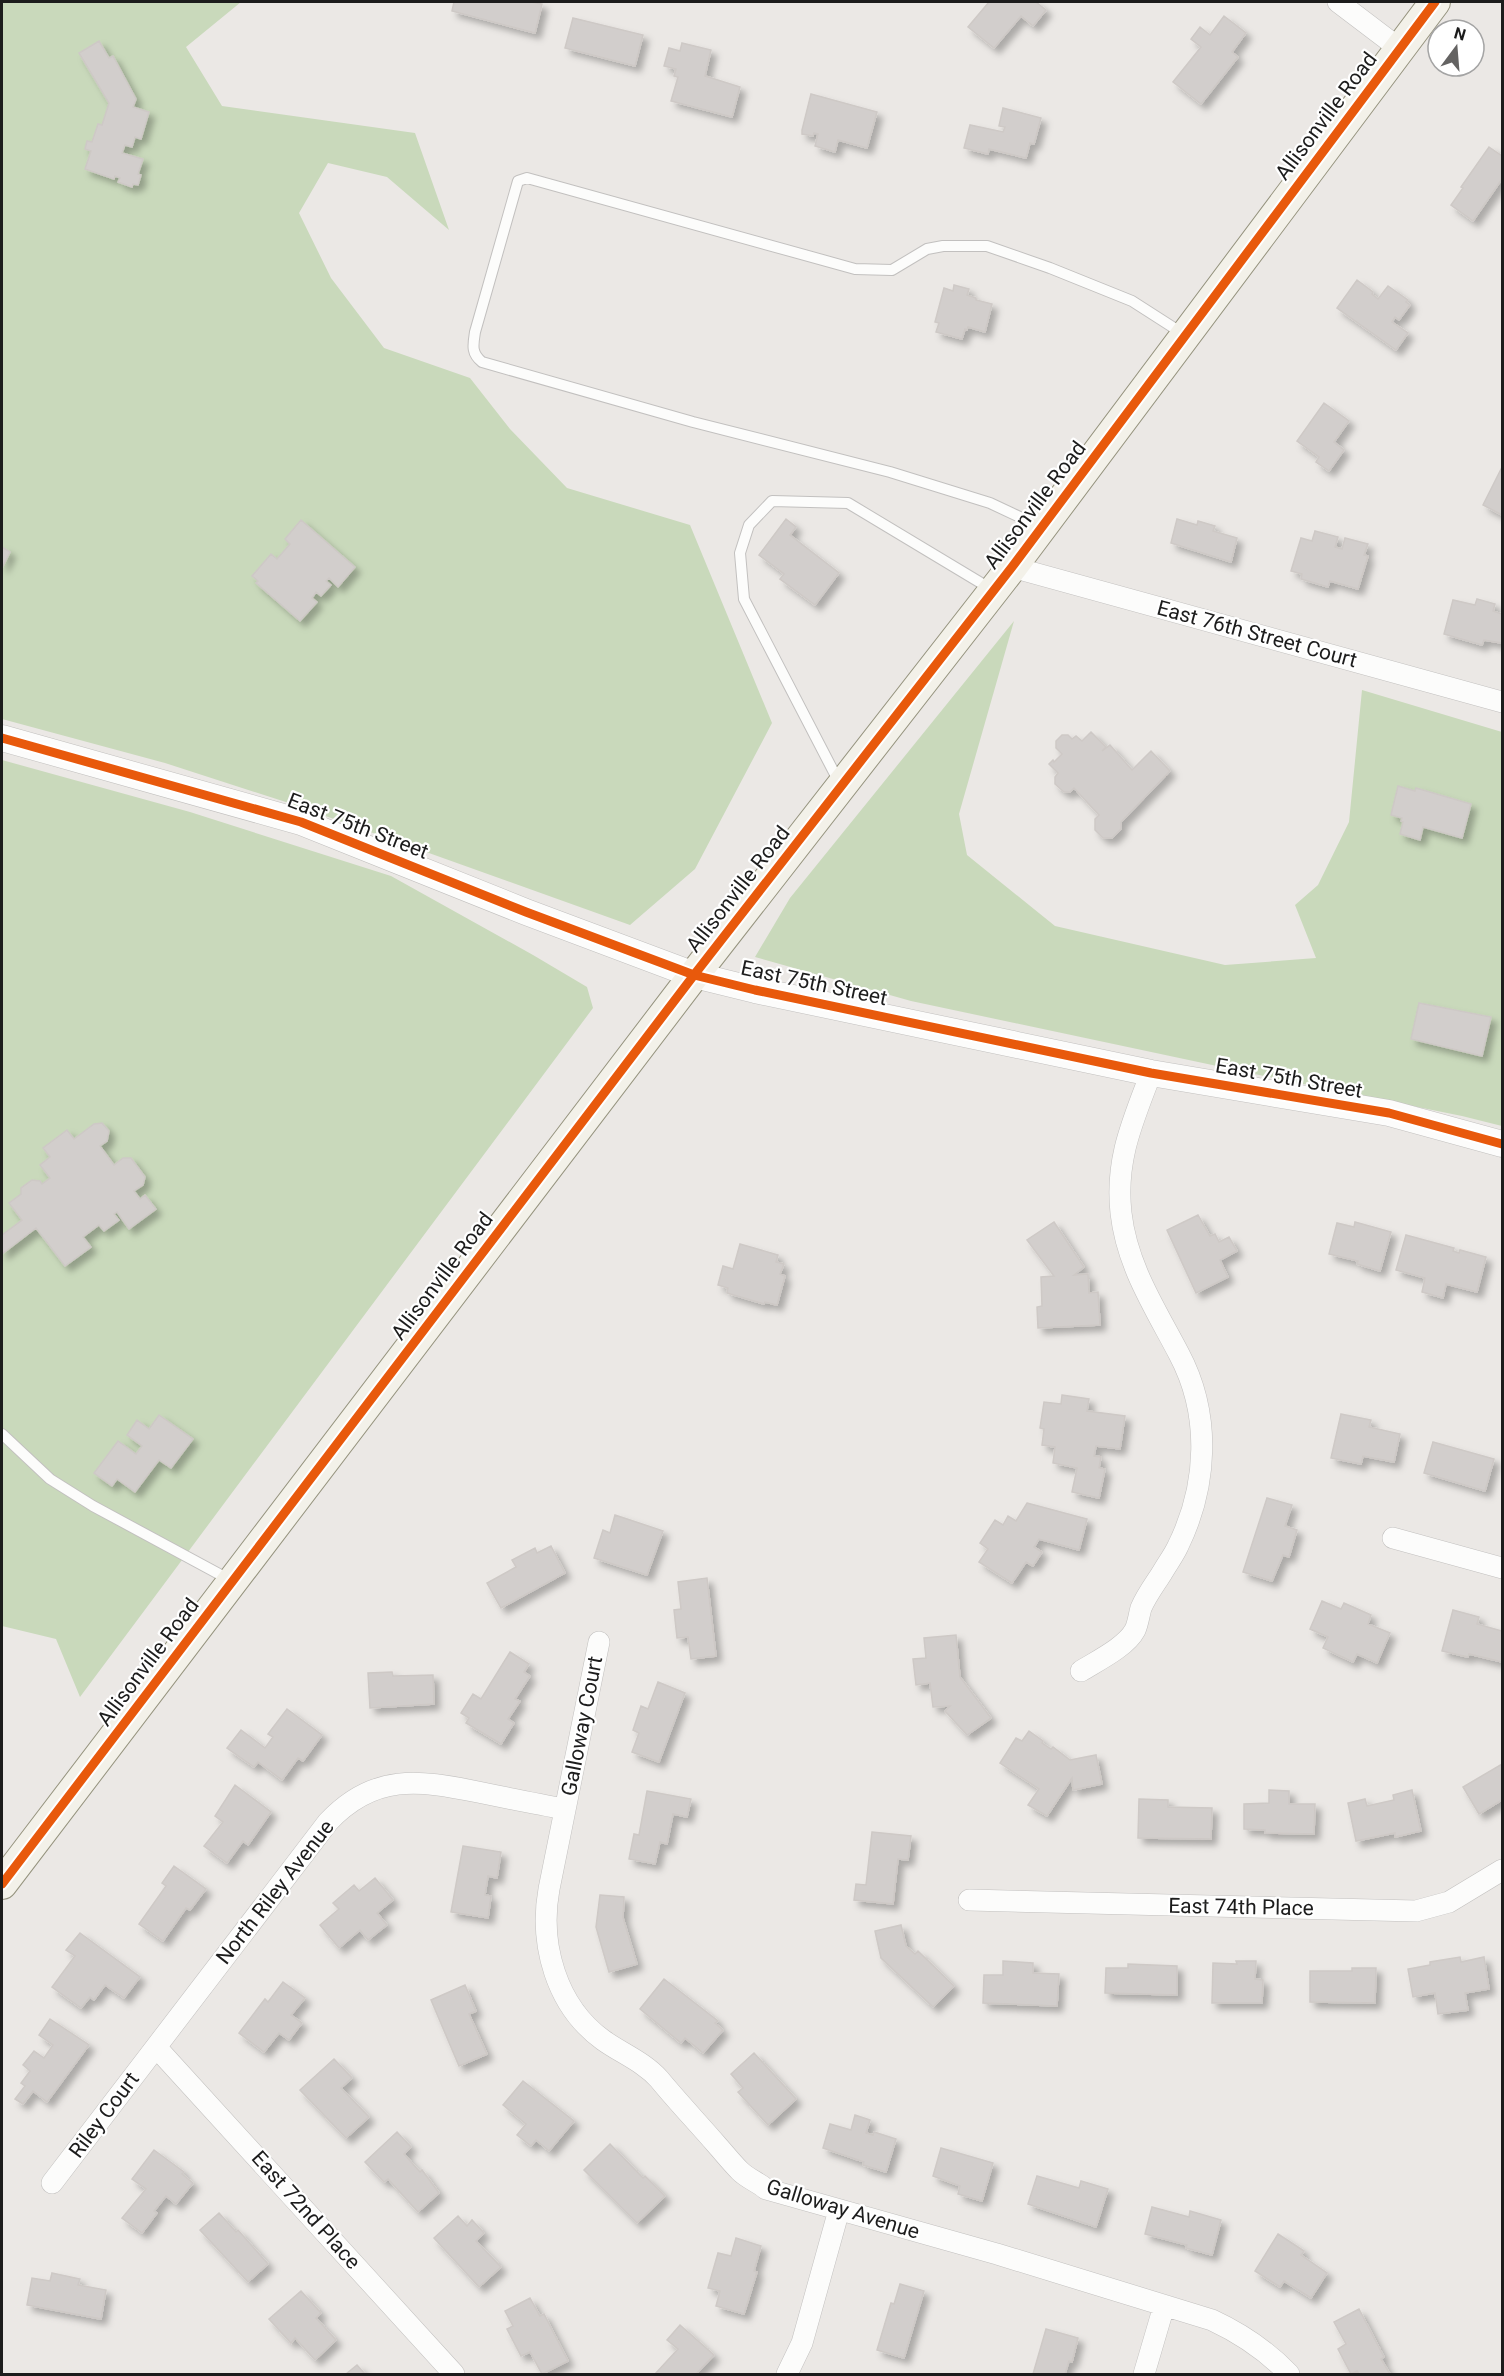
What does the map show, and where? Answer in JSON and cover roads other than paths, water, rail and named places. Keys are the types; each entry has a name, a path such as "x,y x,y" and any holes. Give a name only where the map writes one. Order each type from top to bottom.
{"main road":[{"name":"Allisonville Road","path":"2,1884 694,975 1012,567 1435,2"}],"street":[{"path":"1338,2 1400,49"},
{"name":"East 76th Street Court","path":"1012,567 1503,702"},
{"name":"East 75th Street","path":"2,738 301,822 526,912 694,975 1151,1073 1389,1113 1503,1144"},
{"path":"1081,1671 1112,1653 1135,1631 1142,1606 1178,1547 1192,1509 1200,1477 1203,1444 1201,1419 1191,1378 1134,1268 1125,1236 1120,1203 1124,1146 1151,1073"},
{"path":"1393,1538 1503,1568"},
{"name":"Galloway Court","path":"565,1809 599,1642"},
{"name":"North Riley Avenue","path":"156,2047 328,1822 352,1801 370,1791 390,1785 421,1782 565,1809"},
{"name":"Galloway Avenue","path":"565,1809 545,1919 550,1960 557,1980 572,2007 598,2037 623,2055 636,2060 658,2079 739,2170 766,2189 997,2254 1212,2320 1241,2334 1266,2351 1289,2374"},
{"name":"East 74th Place","path":"969,1900 1416,1911 1449,1902 1503,1870"},
{"name":"Riley Court","path":"52,2183 156,2047"},
{"name":"East 72nd Place","path":"156,2047 454,2374"},
{"path":"787,2374 802,2343 839,2210"},
{"path":"1144,2374 1164,2306"}],"lane":[{"path":"1041,527 990,503 890,472 693,422 482,362 475,356 472,349 475,332 518,181 527,178 855,269 892,270 927,249 965,245 987,246 1050,267 1132,301 1185,335"},
{"path":"841,786 744,599 741,553 749,525 772,501 848,503 993,591"},
{"path":"2,1434 50,1479 93,1506 232,1581"}]}
